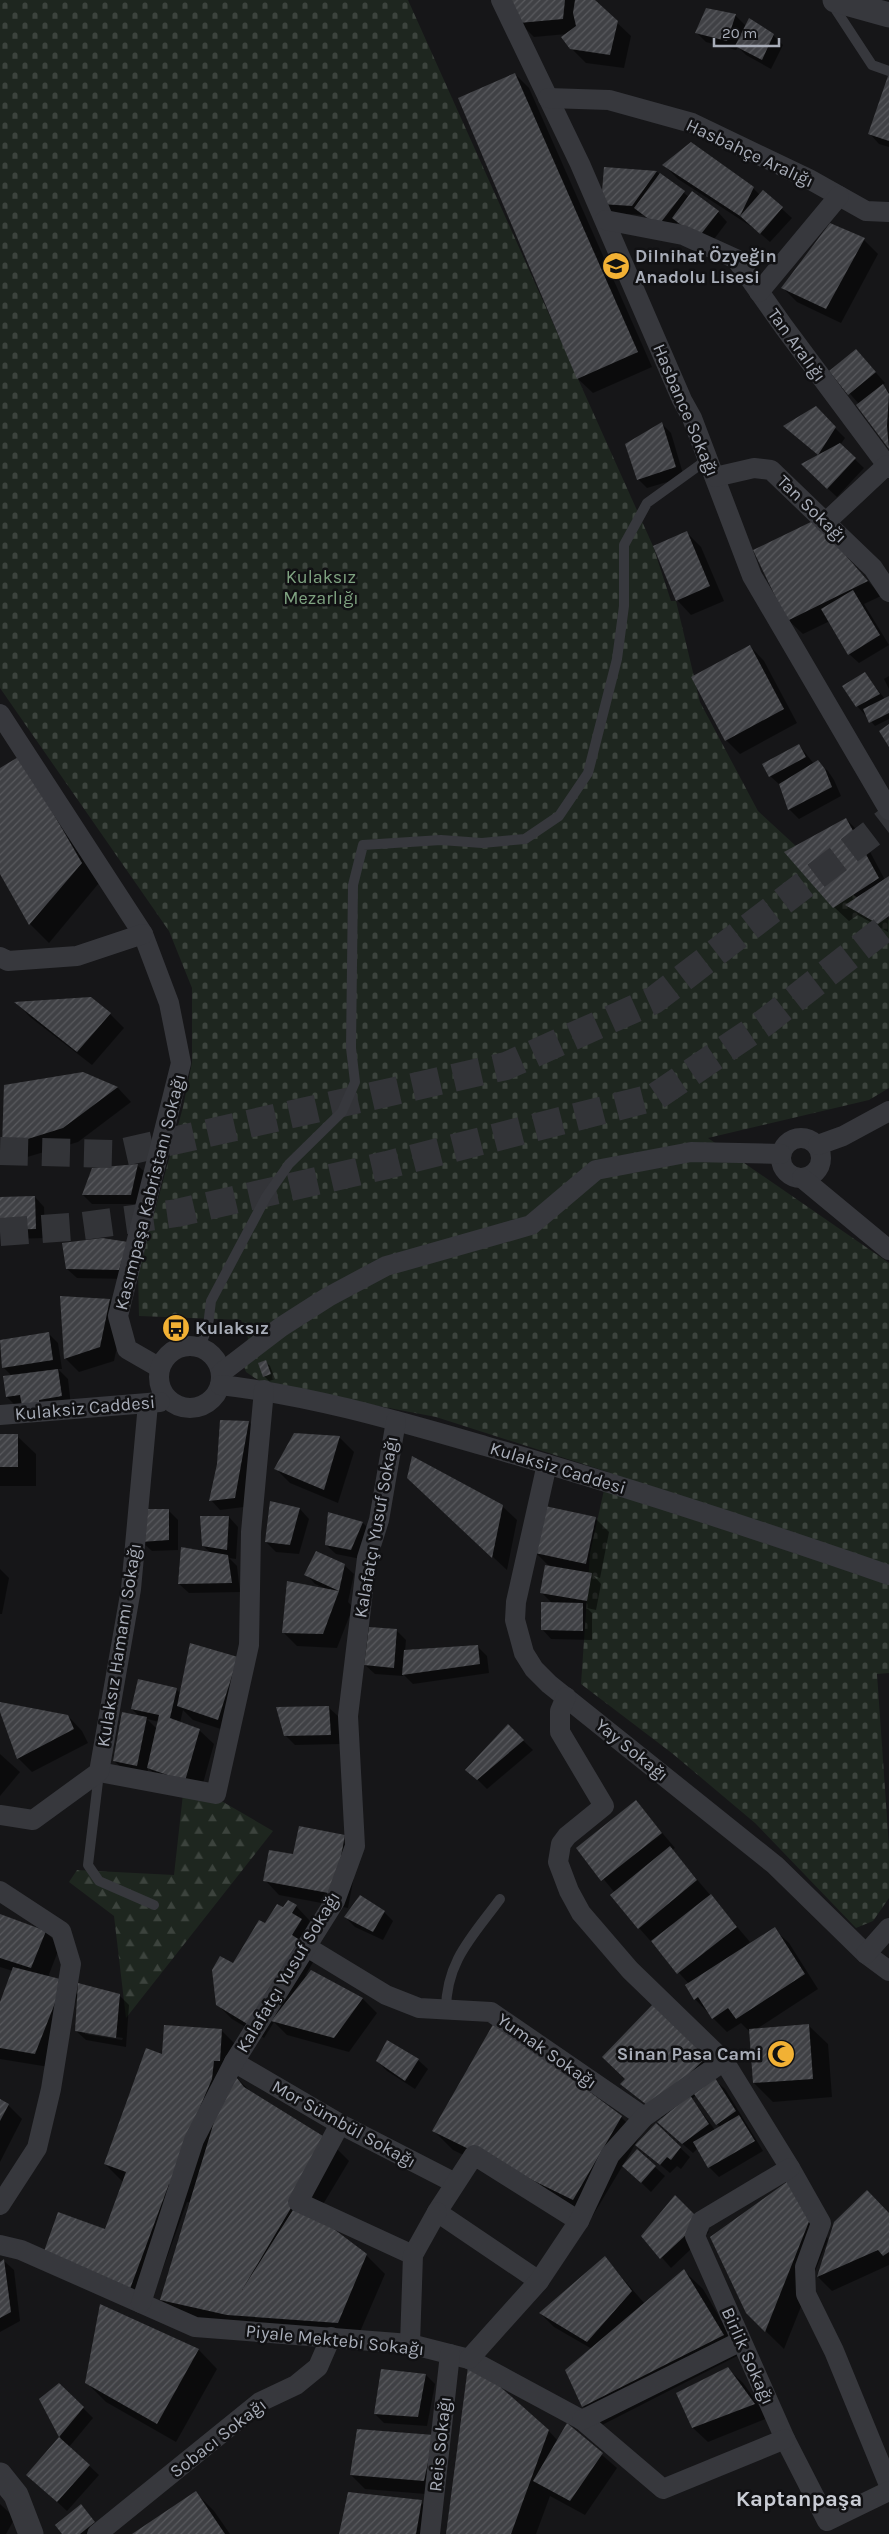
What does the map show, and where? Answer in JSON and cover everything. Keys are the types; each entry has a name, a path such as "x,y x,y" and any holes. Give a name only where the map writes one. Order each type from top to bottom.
{"street":[{"name":"Hasbance Sokağı","path":"501,0 605,220 682,400 692,418 752,576 889,810"},
{"path":"835,0 889,15"},
{"name":"Hasbahçe Aralığı","path":"548,98 609,100 692,123 866,210 889,212"},
{"path":"759,292 839,196"},
{"name":"Tan Aralığı","path":"605,220 683,234 736,259 888,467"},
{"path":"825,523 888,467"},
{"name":"Tan Sokağı","path":"712,468 771,470 873,568 889,592"},
{"name":"Kasımpaşa Kabristanı Sokağı","path":"0,714 143,934 169,1003 181,1063 118,1316 127,1349 160,1368"},
{"path":"3,964 77,956 143,934"},
{"path":"818,1145 843,1136 889,1111"},
{"path":"802,1178 809,1177 821,1164 822,1157 818,1145 806,1138 799,1137 788,1142 781,1154 784,1169 789,1174 802,1178 889,1250"},
{"path":"220,1379 281,1327 328,1297 386,1266 531,1225 596,1170 691,1152 781,1154"},
{"path":"190,1345 200,1347 214,1357 220,1379 216,1395 199,1407 189,1408 170,1401 160,1386 160,1368 171,1351 190,1345"},
{"name":"Kulaksiz Caddesi","path":"220,1379 396,1421 547,1464 889,1575"},
{"path":"99,1772 216,1794 249,1645 251,1532 264,1390"},
{"name":"Kulaksiz Caddesi","path":"0,1415 170,1401"},
{"name":"Kulaksız Hamamı Sokağı","path":"0,1814 34,1820 99,1772 131,1590 148,1404"},
{"name":"Kalafatçı Yusuf Sokağı","path":"142,2303 194,2140 234,2062 335,1901 354,1846 348,1716 367,1558 379,1520 396,1421"},
{"name":"Yay Sokağı","path":"547,1464 516,1602 516,1620 524,1653 534,1669 566,1697 775,1865 866,1954 889,1971"},
{"path":"566,1697 560,1711 560,1732 604,1806 567,1836 561,1844 558,1862 569,1891 581,1913 630,1970 724,2061 790,2168 821,2223 805,2267 806,2294 834,2351 889,2485"},
{"path":"0,1892 61,1931 71,1964 50,2088 37,2148 0,2205"},
{"path":"866,1954 889,1928"},
{"name":"Yumak Sokağı","path":"307,1947 386,1995 419,2008 491,2012 644,2117"},
{"path":"469,2359 539,2281 578,2221 610,2155 644,2117 724,2061"},
{"name":"Mor Sümbül Sokağı","path":"234,2062 340,2124 455,2183"},
{"path":"340,2124 298,2202 413,2255"},
{"path":"410,2344 413,2255 437,2212 474,2155 578,2221"},
{"name":"Birlik Sokağı","path":"790,2168 701,2221 695,2236 785,2439 827,2521 889,2492"},
{"path":"437,2212 539,2281"},
{"name":"Piyale Mektebi Sokağı","path":"0,2245 21,2250 195,2327 410,2344 469,2359 582,2420 663,2489 785,2439"},
{"name":"Sobacı Sokağı","path":"97,2534 260,2402 296,2385 318,2367 331,2337"},
{"path":"582,2420 741,2341"},
{"name":"Reis Sokağı","path":"430,2534 450,2354"},
{"path":"0,2475 16,2496 32,2534"}],"lane":[{"path":"829,0 872,65 889,71"},
{"path":"200,1347 208,1326 211,1301 266,1197 289,1164 342,1112 355,1082 351,1048 353,885 363,845 441,840 482,843 525,839 559,816 588,773 617,659 624,606 624,545 647,503 712,468"},
{"path":"99,1772 88,1865 99,1881 154,1905"},
{"path":"446,2010 449,1978 455,1963 500,1899"}],"green space":[{"name":"Kulaksız Mezarlığı","path":"0,0 408,0 653,546 671,601 676,601 700,702 758,811 835,882 889,920 889,1088 869,1100 708,1138 889,1263 889,1673 877,1674 889,1846 889,1898 873,1921 856,1928 755,1823 673,1754 581,1684 590,1553 608,1472 436,1417 264,1384 246,1372 242,1361 248,1338 241,1320 139,1316 138,1273 183,1107 192,1062 192,988 169,931 0,688"},
{"path":"183,1794 218,1799 273,1831 126,2018 114,1916 69,1882 77,1870 174,1875"}],"building":[{"path":"509,0 565,0 563,19 519,23"},
{"path":"575,0 595,0 618,21 610,55 570,49 561,37 576,26 573,13"},
{"path":"706,8 736,14 727,41 695,33"},
{"path":"749,18 774,34 762,60 735,46"},
{"path":"515,73 638,352 577,379 458,98"},
{"path":"889,73 889,141 868,134"},
{"path":"691,142 754,187 740,216 662,165"},
{"path":"604,167 657,171 632,206 601,204"},
{"path":"660,173 685,191 658,226 634,208"},
{"path":"763,190 783,207 760,234 740,216"},
{"path":"692,191 719,211 698,238 672,218"},
{"path":"830,223 865,238 826,309 781,288"},
{"path":"856,349 876,372 848,395 829,371"},
{"path":"883,384 889,394 887,426 889,449 856,405"},
{"path":"816,406 836,427 818,455 783,426"},
{"path":"662,422 676,467 637,480 625,444"},
{"path":"840,443 856,458 827,489 801,464"},
{"path":"815,520 868,581 787,621 753,550"},
{"path":"687,531 710,586 676,601 653,546"},
{"path":"853,590 880,635 848,655 821,609"},
{"path":"750,645 784,709 725,741 691,677"},
{"path":"865,672 880,694 856,707 842,686"},
{"path":"889,696 889,713 869,723 863,709"},
{"path":"889,724 889,747 879,731"},
{"path":"799,744 806,757 769,777 762,764"},
{"path":"20,756 82,863 29,925 0,874 0,768"},
{"path":"818,760 825,769 832,787 788,810 779,784"},
{"path":"846,818 879,878 833,908 784,852"},
{"path":"889,876 889,916 878,924 845,905"},
{"path":"91,997 111,1013 77,1052 14,1002"},
{"path":"83,1072 118,1087 63,1128 2,1147 4,1085"},
{"path":"138,1164 131,1195 82,1195 92,1168"},
{"path":"35,1196 36,1229 0,1230 0,1197"},
{"path":"102,1238 128,1242 119,1270 66,1269 62,1243"},
{"path":"60,1296 110,1299 100,1347 64,1359"},
{"path":"49,1332 53,1360 2,1368 0,1340"},
{"path":"266,1360 271,1374 263,1377 258,1363"},
{"path":"58,1369 62,1396 39,1400 39,1404 22,1406 20,1395 6,1397 3,1376"},
{"path":"220,1420 249,1421 235,1498 209,1501 217,1464"},
{"path":"294,1433 340,1436 324,1490 274,1469"},
{"path":"0,1434 18,1434 18,1467 0,1467"},
{"path":"412,1456 503,1505 492,1558 407,1478"},
{"path":"270,1501 300,1508 290,1545 265,1542"},
{"path":"545,1506 596,1517 586,1564 535,1553"},
{"path":"144,1509 169,1509 169,1540 141,1542"},
{"path":"328,1512 363,1522 351,1550 325,1545"},
{"path":"200,1516 229,1516 227,1550 202,1546"},
{"path":"181,1547 228,1555 232,1583 178,1584"},
{"path":"316,1551 345,1564 339,1591 304,1575"},
{"path":"545,1565 592,1573 587,1601 540,1593"},
{"path":"287,1581 339,1591 323,1634 282,1633"},
{"path":"541,1602 583,1603 583,1631 541,1630"},
{"path":"369,1627 397,1629 394,1668 364,1665"},
{"path":"190,1643 238,1657 218,1720 177,1706"},
{"path":"478,1645 480,1664 402,1675 404,1650"},
{"path":"138,1679 177,1688 170,1718 200,1729 185,1781 147,1768 159,1715 131,1709"},
{"path":"0,1702 68,1715 74,1729 17,1759 0,1712"},
{"path":"329,1706 331,1735 284,1736 276,1707"},
{"path":"122,1712 147,1717 137,1766 113,1761"},
{"path":"508,1724 524,1740 477,1780 465,1770"},
{"path":"636,1800 662,1833 601,1881 576,1848"},
{"path":"299,1826 345,1835 334,1894 263,1881 269,1850 293,1854"},
{"path":"670,1846 697,1880 638,1929 610,1895"},
{"path":"711,1894 737,1927 677,1974 651,1941"},
{"path":"360,1895 385,1911 373,1932 344,1917"},
{"path":"288,1900 297,1905 292,1913 302,1919 292,1935 303,1942 249,2025 216,2005 212,1970 220,1956 233,1963 259,1920 265,1923 277,1904 283,1907"},
{"path":"0,1914 46,1931 31,1968 0,1958"},
{"path":"775,1927 805,1974 736,2019 728,2008 712,2019 698,1997 694,2000 685,1985"},
{"path":"13,1967 64,1980 35,2054 0,2048 0,2002"},
{"path":"311,1970 363,1998 334,2038 271,2021"},
{"path":"78,1983 120,1994 116,2038 75,2031"},
{"path":"654,2003 708,2056 652,2109 620,2084 625,2079 602,2057"},
{"path":"495,2021 622,2116 573,2200 432,2131"},
{"name":"Sinan Pasa Cami","path":"809,2024 813,2079 753,2083 749,2029"},
{"path":"164,2025 222,2029 220,2061 214,2061 212,2079 200,2107 203,2108 171,2184 169,2184 130,2289 42,2257 58,2212 105,2229 126,2172 104,2164 146,2048 162,2054"},
{"path":"387,2040 419,2059 405,2081 376,2061"},
{"path":"230,2069 244,2087 331,2141 242,2290 298,2202 367,2254 338,2323 227,2315 160,2300"},
{"path":"715,2078 736,2111 716,2125 694,2094"},
{"path":"690,2095 709,2124 682,2144 657,2122"},
{"path":"0,2099 9,2104 0,2121"},
{"path":"739,2115 755,2141 708,2168 693,2142"},
{"path":"656,2123 681,2147 671,2160 667,2157 660,2165 635,2145"},
{"path":"637,2149 656,2166 641,2183 622,2166"},
{"path":"788,2181 810,2219 765,2332 746,2313 710,2237"},
{"path":"867,2190 889,2213 889,2252 883,2256 878,2250 817,2277 834,2222"},
{"path":"675,2195 701,2221 660,2259 641,2236"},
{"path":"605,2256 632,2291 587,2342 539,2313"},
{"path":"4,2259 11,2312 0,2318 0,2262"},
{"path":"684,2269 724,2335 582,2407 565,2370"},
{"path":"100,2304 199,2349 157,2424 85,2383"},
{"path":"469,2359 549,2430 511,2534 446,2534"},
{"path":"728,2367 755,2404 692,2428 676,2393"},
{"path":"381,2369 426,2374 418,2417 374,2414"},
{"path":"59,2383 84,2407 59,2437 39,2399"},
{"path":"567,2423 603,2453 570,2501 533,2481"},
{"path":"357,2429 434,2435 424,2481 350,2475"},
{"path":"59,2437 90,2465 57,2502 26,2475"},
{"path":"196,2491 225,2534 132,2534"},
{"path":"348,2492 422,2500 416,2534 339,2534"},
{"path":"81,2504 95,2522 80,2534 62,2534 55,2525"}],"tunnel":[{"path":"0,1151 115,1154 506,1066 654,1000 889,820"},
{"path":"0,1232 83,1226 177,1213 387,1165 655,1097 764,1023 889,925"}],"place":[{"name":"Dilnihat Özyeğin Anadolu Lisesi","path":"616,266"},
{"name":"Kulaksız","path":"176,1328"},
{"name":"Sinan Pasa Cami","path":"781,2054"}],"district":[{"name":"Kaptanpaşa","path":"799,2499"}]}
